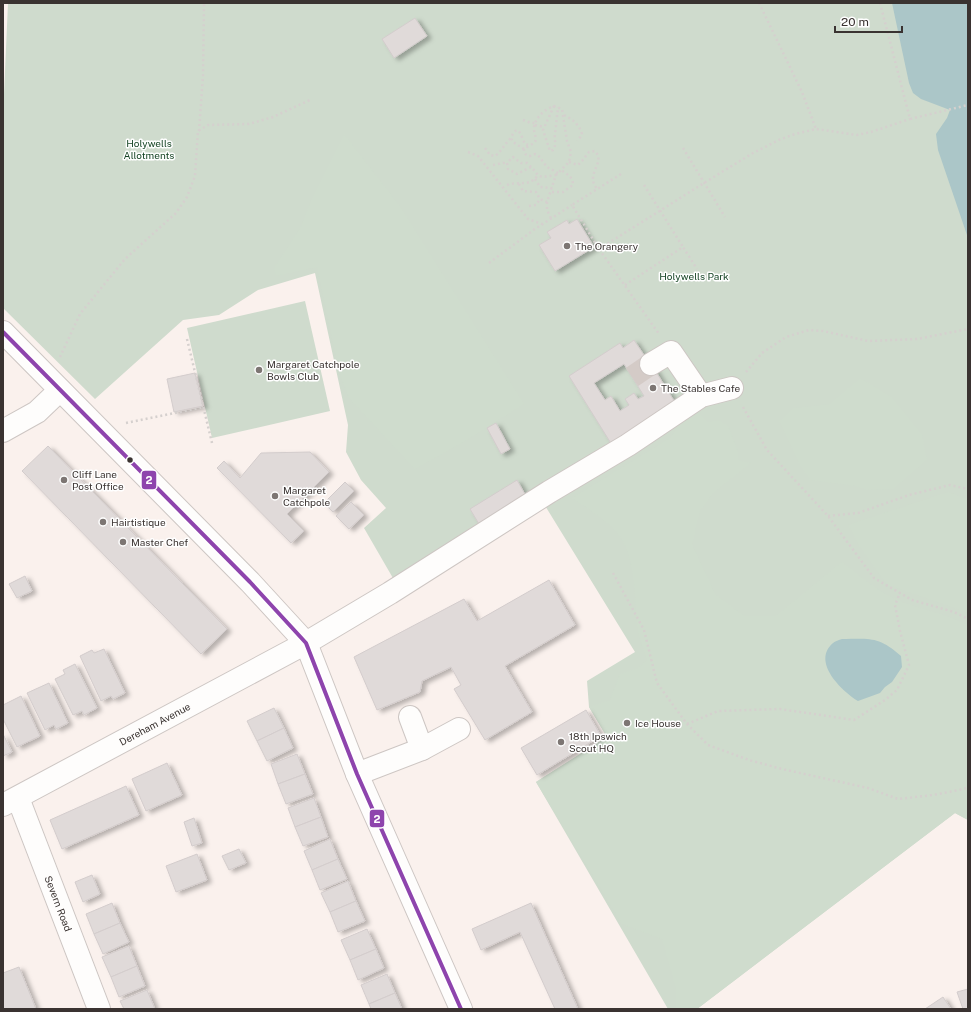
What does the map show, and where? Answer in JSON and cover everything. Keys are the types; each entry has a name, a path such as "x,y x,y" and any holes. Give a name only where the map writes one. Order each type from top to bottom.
{"street":[{"path":"3,332 250,582 306,643 357,774 461,1009"},
{"path":"651,364 671,352 702,396"},
{"path":"3,431 38,412 54,385"},
{"name":"Dereham Avenue","path":"10,801 306,643 390,593 549,492 628,445 702,396 732,388"},
{"path":"410,717 422,748"},
{"path":"357,774 422,748 459,729"},
{"name":"Severn Road","path":"10,801 99,1009"}],"path":[{"path":"54,385 67,344 80,314 125,259 176,213 188,197 195,176 203,76 204,3"},
{"path":"759,3 802,92 816,129"},
{"path":"880,3 910,119"},
{"path":"198,131 208,125 248,124 273,117 310,100"},
{"path":"599,249 753,153 781,139 816,129 841,134 857,135 910,119 968,105"},
{"path":"556,106 556,144 553,150 550,150 544,134 544,127 556,106"},
{"path":"524,149 536,139 535,124 538,117 549,108 556,106 562,109 565,130 571,152 569,162 557,174 552,192 547,202 547,210 551,218"},
{"path":"563,114 574,121 581,130 582,134 578,140"},
{"path":"523,120 544,127"},
{"path":"485,148 490,155 496,156 501,152 504,145 516,131 522,134 525,144 528,145"},
{"path":"511,138 513,142 524,149 524,152 527,156 529,156"},
{"path":"682,148 725,217"},
{"path":"569,162 578,164 589,152 595,151 599,158 599,162 592,181 597,189"},
{"path":"468,152 478,156 528,219 542,224"},
{"path":"525,162 529,156 536,154 547,167 557,174"},
{"path":"493,165 507,163 512,157 521,163 525,162 531,167 537,176 541,177 557,174"},
{"path":"507,163 508,169 517,174 531,167"},
{"path":"552,192 562,192 573,185 573,182 568,174 561,170"},
{"path":"489,263 542,224 621,174"},
{"path":"507,185 511,183 526,183 535,179 537,176"},
{"path":"535,179 540,187"},
{"path":"518,184 522,191 536,192"},
{"path":"644,185 697,269"},
{"path":"540,187 552,188"},
{"path":"536,192 540,187"},
{"path":"536,192 540,199 547,202"},
{"path":"529,206 536,204 540,199"},
{"path":"572,205 599,249 648,318"},
{"path":"625,286 683,247"},
{"path":"968,329 917,339 868,341 823,331 809,330 786,338 762,353 732,388 766,450 828,516 874,578 912,600 954,612 968,619"},
{"path":"187,338 212,443"},
{"path":"99,429 204,407"},
{"path":"828,516 858,513 909,495 950,485 968,489"},
{"path":"612,573 644,630 657,683 687,724 708,745 749,760 782,769 868,788 898,799 933,795 964,789 968,786"},
{"path":"687,724 718,711 780,709 854,720 885,700 897,690 909,665 895,605 900,593"}],"green space":[{"name":"Holywells Park","path":"8,3 968,3 968,820 955,813 697,1009 668,1009 536,782 607,737 589,707 587,681 635,652 544,504 401,592 364,528 386,508 361,480 346,452 348,425 315,273 258,290 219,315 183,320 95,399 3,308 3,117"},
{"path":"344,134 401,208 524,404 467,440 415,469 349,398 339,372 317,267 276,276 274,268 301,227 311,200"},
{"name":"Margaret Catchpole Bowls Club","path":"305,301 330,411 212,438 187,328"},
{"path":"860,378 892,397 922,434 927,460 894,489 867,490 856,486 810,480 800,466 779,421 793,408 829,404"},
{"path":"690,413 699,413 708,422 718,420 728,426 738,452 738,460 751,463 713,493 700,511 692,544 715,594 744,616 776,616 842,562 882,592 892,597 914,606 958,620 968,625 968,820 955,813 697,1009 676,1009 676,989 662,939 622,924 536,782 607,737 589,707 610,700 620,674 638,668 647,660 638,631 632,567 624,544 618,534 608,524 572,498 670,438"},
{"path":"948,492 968,499 968,613 886,584 859,546 848,525"}],"water":[{"path":"892,3 968,3 968,238 938,150 936,134 947,118 950,110 921,99 913,93 909,83"},
{"path":"842,639 867,639 880,642 901,656 902,667 892,682 880,693 858,701 837,683 827,667 825,659 827,651 834,642"}],"building":[{"path":"415,18 427,36 394,58 382,39"},
{"name":"The Orangery","path":"577,219 594,247 555,271 539,245 551,238 547,232 567,220 569,224"},
{"name":"The Stables Cafe","path":"634,340 644,355 645,354 676,404 612,445 569,376 620,343 623,348","holes":["624,364 644,396 638,399 634,393 625,399 629,405 620,411 611,396 605,400 594,383"]},
{"path":"195,373 203,406 174,412 167,379"},
{"path":"496,423 510,449 501,454 487,428"},
{"path":"48,446 227,629 201,654 22,471"},
{"name":"Margaret Catchpole","path":"310,452 329,472 287,514 304,531 291,543 217,468 224,461 240,478 261,453"},
{"path":"517,480 526,496 479,524 470,509"},
{"path":"345,482 354,491 333,512 324,503"},
{"path":"351,502 364,515 349,529 336,516"},
{"path":"25,576 32,591 17,598 9,584"},
{"path":"549,580 575,625 505,666 532,712 485,740 454,689 461,685 451,667 422,681 420,692 377,710 354,657 464,599 477,621"},
{"path":"104,649 125,693 113,699 111,696 101,701 80,656 92,650 94,653"},
{"path":"75,664 97,708 84,715 82,711 73,715 55,679 65,674 63,670"},
{"path":"49,683 68,723 56,729 54,725 45,730 27,693"},
{"path":"21,696 40,736 17,747 3,719 3,705"},
{"path":"274,708 284,728 257,741 247,721"},
{"name":"18th Ipswich Scout HQ","path":"586,710 601,736 537,775 521,748"},
{"path":"284,728 293,748 267,761 257,741"},
{"path":"3,734 12,752 3,756"},
{"path":"297,754 305,774 278,784 271,764"},
{"path":"167,763 182,795 146,811 132,779"},
{"path":"305,774 313,794 286,804 278,784"},
{"path":"126,786 139,815 62,849 50,820"},
{"path":"314,798 321,817 295,827 288,808"},
{"path":"321,817 328,837 303,846 295,827"},
{"path":"194,818 202,843 192,846 184,822"},
{"path":"330,839 338,859 312,870 304,851"},
{"path":"239,849 246,863 229,870 222,856"},
{"path":"197,854 207,880 176,892 166,866"},
{"path":"338,859 347,879 320,890 312,870"},
{"path":"92,875 100,894 83,902 75,882"},
{"path":"348,881 356,901 330,912 321,893"},
{"path":"356,901 365,921 338,932 330,912"},
{"path":"112,903 120,923 94,934 86,914"},
{"path":"531,903 578,1009 555,1009 520,932 481,950 472,929"},
{"path":"120,923 129,942 103,954 94,934"},
{"path":"367,929 376,949 350,960 341,940"},
{"path":"129,946 137,966 111,977 102,957"},
{"path":"376,949 384,968 358,980 350,960"},
{"path":"137,966 145,986 119,997 111,977"},
{"path":"19,967 36,1009 3,1009 3,973"},
{"path":"387,974 395,993 369,1004 361,985"},
{"path":"968,989 968,1009 963,1009 957,992"},
{"path":"147,990 155,1009 124,1009 120,1001"},
{"path":"395,993 402,1009 371,1009 369,1004"},
{"path":"943,997 951,1009 925,1009"}],"tunnel":[{"path":"632,377 651,364"}],"transit line":[{"name":"2","path":"3,332 250,582 306,643 357,774 461,1009"}],"place":[{"name":"The Orangery","path":"567,246"},
{"name":"Margaret Catchpole Bowls Club","path":"259,370"},
{"name":"The Stables Cafe","path":"653,388"},
{"name":"Cliff Lane Post Office","path":"64,480"},
{"name":"Margaret Catchpole","path":"275,496"},
{"name":"Hairtistique","path":"103,522"},
{"name":"Master Chef","path":"123,542"},
{"name":"Ice House","path":"627,723"},
{"name":"18th Ipswich Scout HQ","path":"561,742"}],"park label":[{"name":"Holywells Allotments","path":"149,148"}]}
